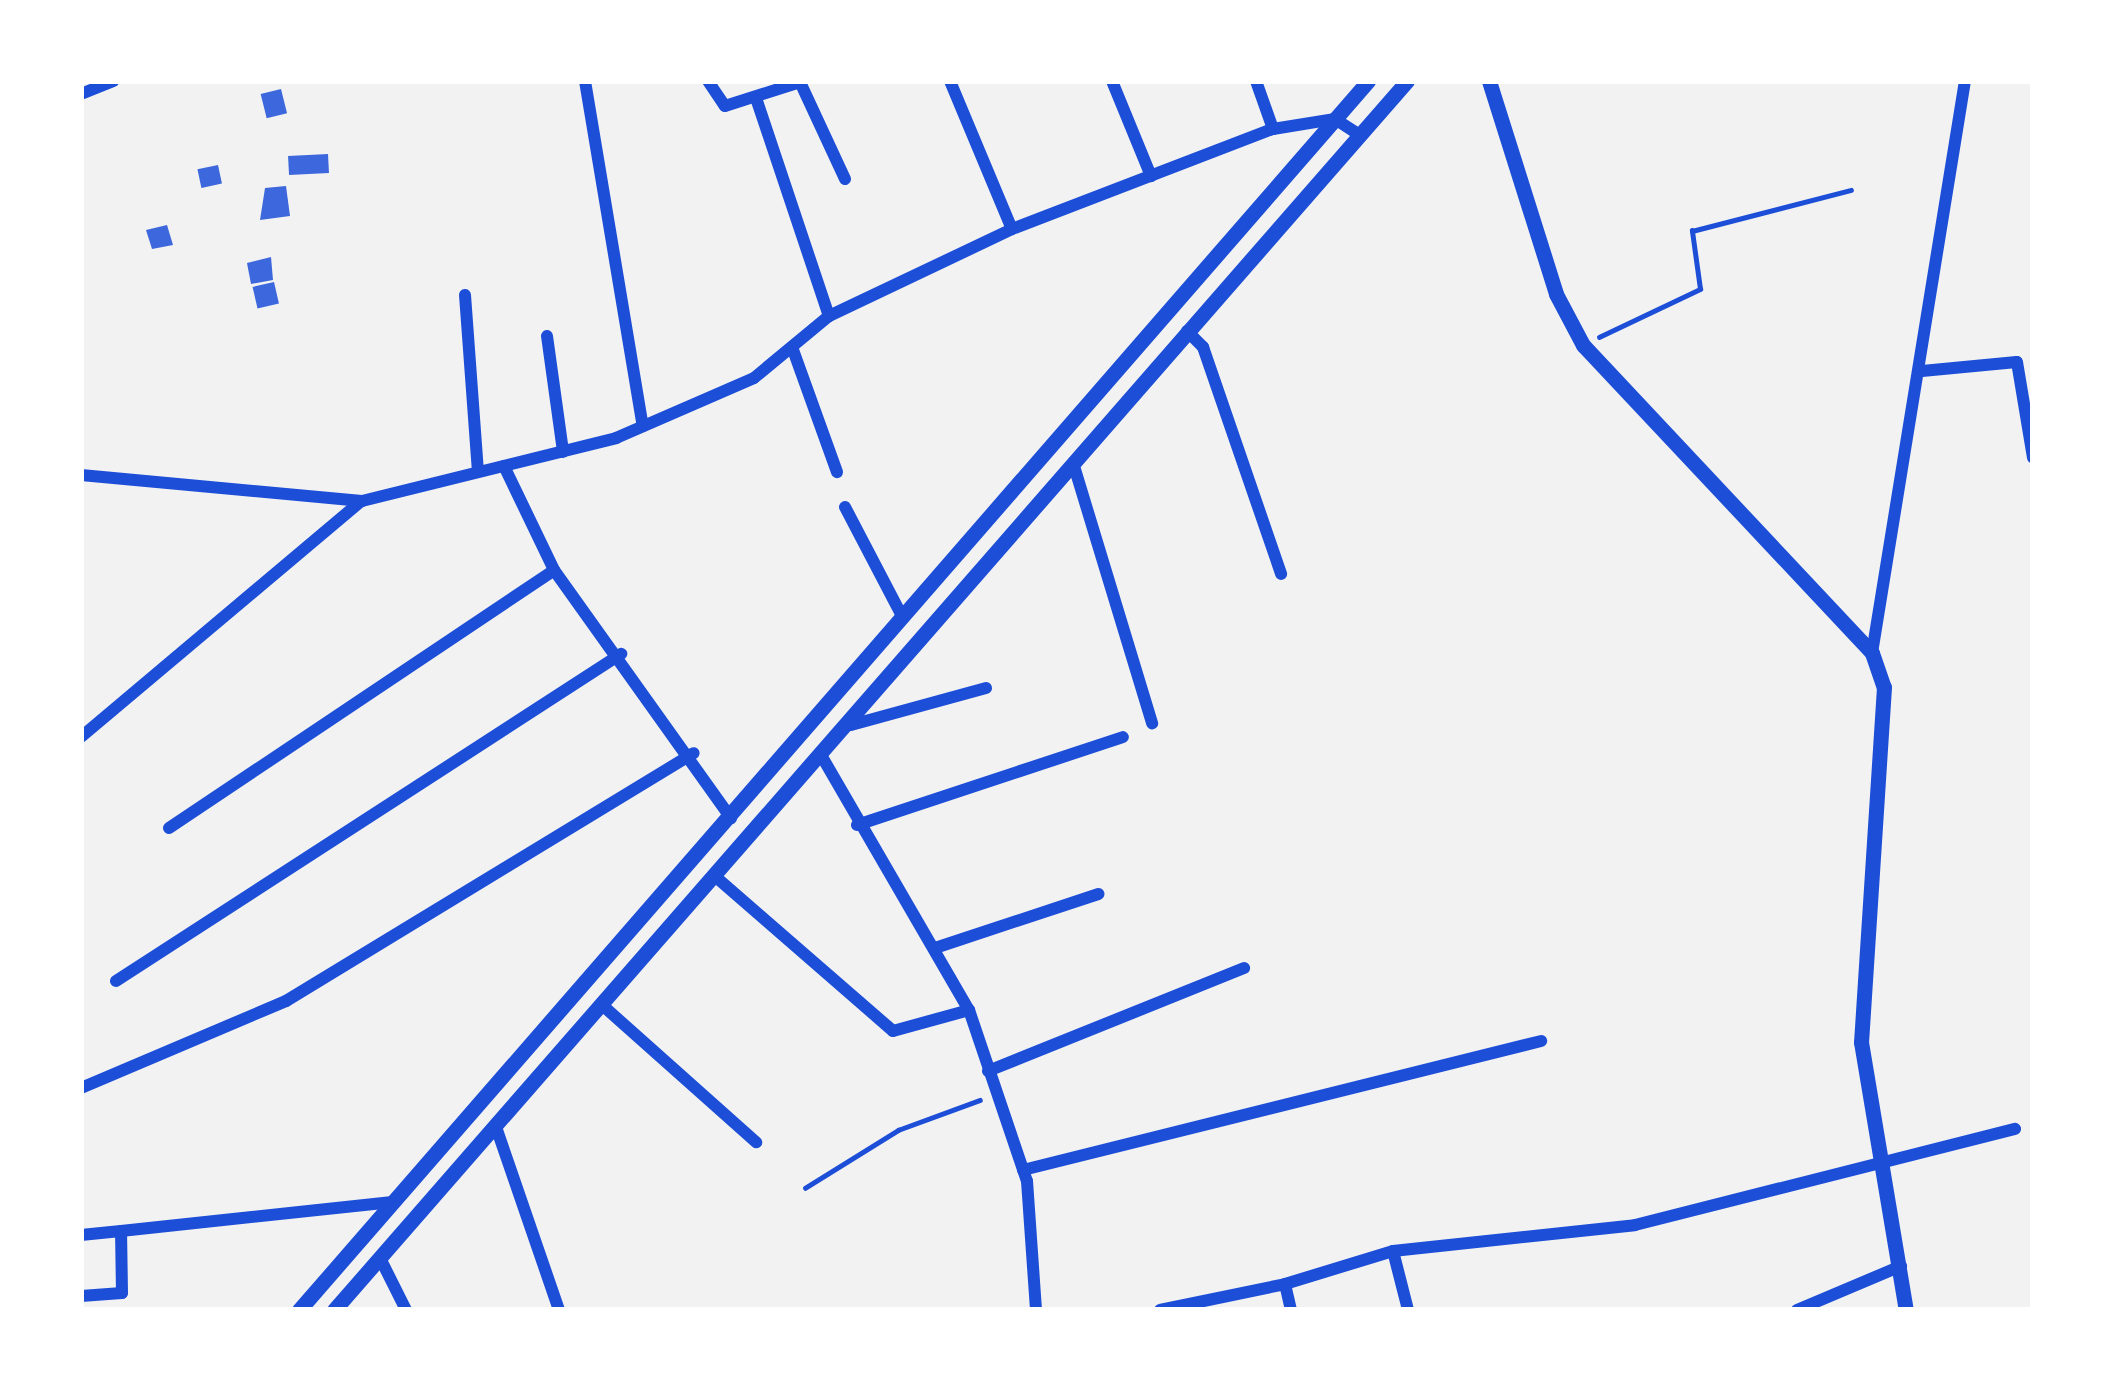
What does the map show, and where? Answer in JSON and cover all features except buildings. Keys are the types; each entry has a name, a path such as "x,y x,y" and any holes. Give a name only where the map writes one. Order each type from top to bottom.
{"street":[{"path":"81,94 113,81"},
{"path":"585,81 643,427"},
{"path":"708,81 718,106 757,101 806,86 845,179"},
{"path":"950,81 1012,229"},
{"path":"1112,81 1151,176"},
{"path":"1256,81 1273,129"},
{"path":"298,1310 731,818 1367,81"},
{"path":"334,1310 717,878 1408,81"},
{"path":"1489,81 1556,294 1583,345 1871,653"},
{"path":"1906,1310 1861,1042 1860,947 1888,712 1871,653 1922,370 1965,81"},
{"path":"757,101 829,316"},
{"path":"81,475 362,501 563,452 643,427 754,378 829,316 1012,229 1273,129 1335,119 1361,136"},
{"path":"465,295 478,472"},
{"path":"1187,331 1203,347 1281,574"},
{"path":"547,336 563,452"},
{"path":"792,347 837,472"},
{"path":"1922,370 2017,362 2033,458"},
{"path":"504,466 554,571 694,752 731,818"},
{"path":"1074,466 1152,723"},
{"path":"81,737 362,501"},
{"path":"845,507 903,618"},
{"path":"169,828 554,571"},
{"path":"116,981 620,654"},
{"path":"850,725 986,688"},
{"path":"857,825 1124,737"},
{"path":"81,1088 286,1001 694,752"},
{"path":"821,754 857,825 938,947 969,1010 1024,1169 1036,1310"},
{"path":"717,878 893,1031 969,1010"},
{"path":"938,947 1098,895"},
{"path":"988,1071 1244,968"},
{"path":"601,1004 756,1142"},
{"path":"1024,1169 1540,1041"},
{"path":"496,1127 559,1310"},
{"path":"1160,1310 1285,1284 1394,1251 1635,1225 2015,1129"},
{"path":"81,1235 392,1202"},
{"path":"81,1296 122,1293 121,1231"},
{"path":"1394,1251 1408,1310"},
{"path":"380,1258 406,1310"},
{"path":"1797,1310 1900,1266"},
{"path":"1285,1284 1291,1310"}],"path":[{"path":"1583,345 1700,289 1692,231 1814,191 1851,190"},
{"path":"805,1188 898,1130 997,1094"}]}
